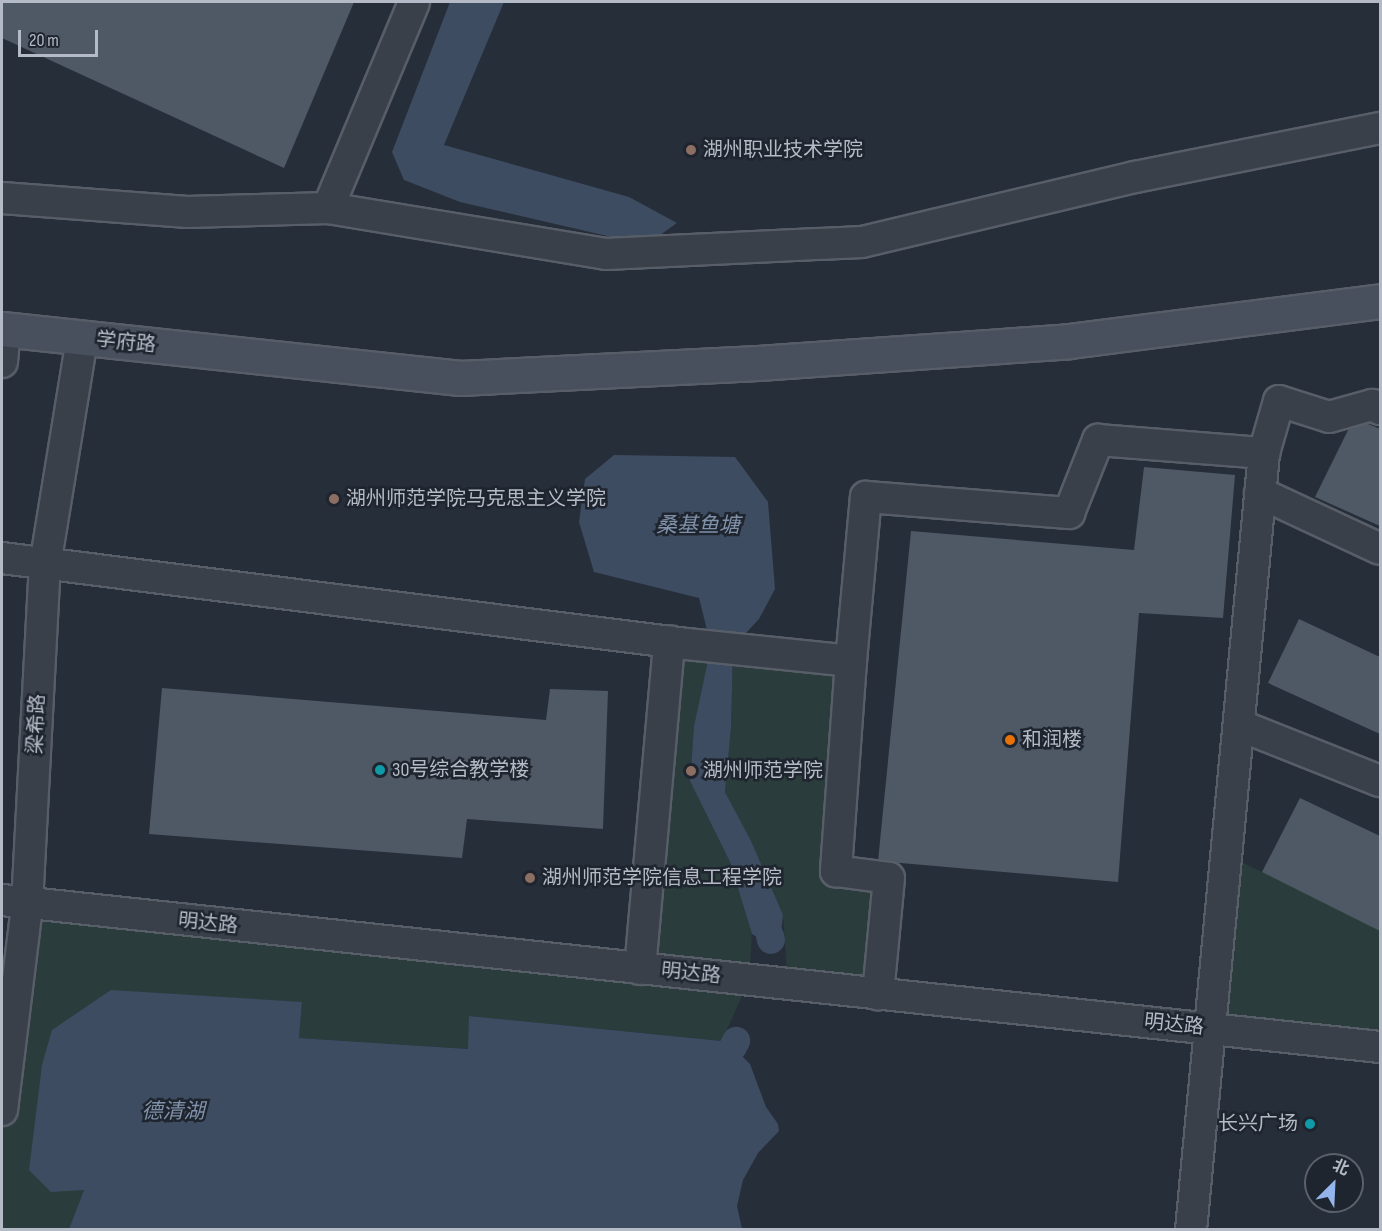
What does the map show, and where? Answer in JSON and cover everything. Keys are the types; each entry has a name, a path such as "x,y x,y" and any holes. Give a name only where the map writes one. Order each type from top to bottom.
{"main road":[{"name":"学府路","path":"3,329 460,378 651,369 1069,341 1380,301"}],"street":[{"path":"328,208 414,2"},
{"path":"2,198 187,212 328,208 606,254 862,242 1135,177 1380,128"},
{"path":"2,362 3,329"},
{"name":"梁希路","path":"2,1110 14,902 45,565 82,339"},
{"path":"1191,1230 1264,453 1279,401 1329,417 1372,405 1380,408"},
{"path":"878,994 889,878 836,872 851,661 866,497 1069,513 1098,441 1264,453"},
{"path":"1260,493 1380,549"},
{"path":"2,558 669,641 851,661"},
{"path":"640,969 669,641"},
{"path":"1239,725 1380,781"},
{"name":"明达路","path":"14,902 1380,1047"}],"shaded area":[{"path":"669,641 711,646 694,726 690,781 730,862 752,934 749,980 722,1041 470,1016 469,1049 299,1038 302,1002 84,1190 69,1229 2,1230 2,1109 27,905 640,969"},
{"path":"733,647 851,661 836,871 889,878 878,994 788,985 783,915 725,792 731,728"},
{"path":"1226,855 1380,927 1380,1041 1210,1029"}],"water":[{"path":"450,2 504,2 444,145 629,197 677,223 646,245 460,202 404,180 392,152"},
{"name":"桑基鱼塘","path":"614,455 735,457 768,502 775,589 759,619 733,647 731,728 725,792 751,841 783,915 781,933 760,939 752,934 730,862 690,781 694,726 711,646 699,598 594,572 579,522 585,479"},
{"name":"德清湖","path":"111,990 302,1002 299,1038 468,1049 469,1016 722,1041 733,1047 750,1064 766,1107 778,1124 779,1131 758,1153 743,1180 737,1206 742,1229 69,1229 84,1190 51,1192 29,1170 42,1065 52,1030"}],"building":[{"path":"2,2 354,2 284,168 2,38"},
{"path":"1354,418 1380,429 1380,526 1315,497"},
{"name":"和润楼","path":"1144,467 1235,475 1223,618 1139,613 1118,882 878,861 911,531 1134,550"},
{"path":"1299,619 1380,657 1380,734 1268,683"},
{"name":"30号综合教学楼","path":"162,688 546,720 550,689 608,691 603,829 467,819 462,858 149,834"},
{"path":"1300,798 1380,836 1380,931 1262,872"}],"waterway":[{"path":"770,936 771,940"},
{"path":"733,1047 736,1041"}],"place":[{"name":"湖州职业技术学院","path":"691,150"},
{"name":"湖州师范学院马克思主义学院","path":"334,499"},
{"name":"和润楼","path":"1010,740"},
{"name":"30号综合教学楼","path":"380,770"},
{"name":"湖州师范学院","path":"691,771"},
{"name":"湖州师范学院信息工程学院","path":"530,878"},
{"name":"长兴广场","path":"1310,1124"}]}
